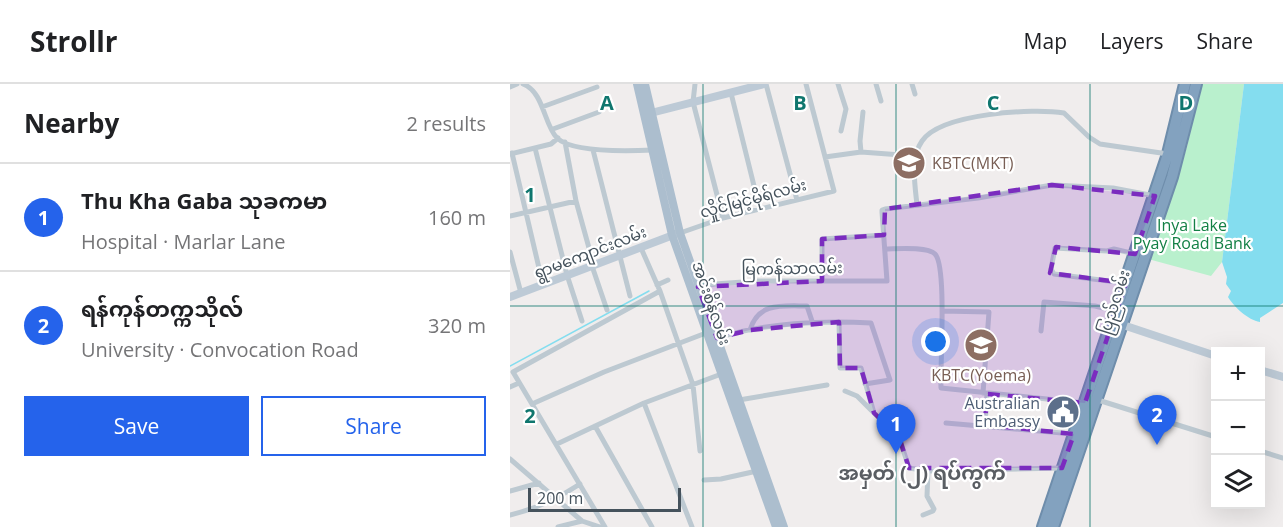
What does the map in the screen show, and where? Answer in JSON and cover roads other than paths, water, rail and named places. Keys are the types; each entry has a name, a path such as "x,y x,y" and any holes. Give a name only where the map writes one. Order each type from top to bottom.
{"highway":[{"name":"ပြည်လမ်း","path":"1053,527 1123,325 1154,216 1155,196 1185,84"},
{"name":"ပြည်လမ်း","path":"1043,527 1135,254 1154,216 1182,145 1196,84"}],"main road":[{"path":"637,84 655,149"},
{"path":"645,84 647,114"},
{"path":"647,114 765,84"},
{"name":"အင်းစိန်လမ်း","path":"655,149 668,185 676,234 717,339 725,373 776,527"},
{"name":"အင်းစိန်လမ်း","path":"655,149 676,234 706,333 740,400 784,527"},
{"name":"ရွာမကျောင်းလမ်း","path":"510,297 676,234"},
{"path":"1116,311 1123,325 1211,355"},
{"path":"1108,334 1123,325"},
{"path":"1265,372 1283,377"}],"street":[{"path":"510,87 517,84"},
{"path":"523,84 530,87 558,138 565,142 593,150 655,149"},
{"path":"695,84 693,102 723,218"},
{"path":"765,84 797,200"},
{"path":"806,84 825,157 861,152 915,156"},
{"path":"838,84 846,109 841,131"},
{"path":"876,84 881,101"},
{"path":"912,84 915,94"},
{"path":"542,107 597,87"},
{"path":"731,93 760,210"},
{"path":"916,205 915,156 921,141 929,133 944,126 977,116 1026,111 1064,114 1100,144 1168,154"},
{"path":"553,129 599,112"},
{"path":"861,152 863,112"},
{"path":"543,285 511,153 551,144 558,138"},
{"path":"565,142 576,201 607,310"},
{"path":"535,148 567,275 582,321"},
{"path":"593,150 630,296"},
{"name":"လှိုင်မြင့်မိုရ်လမ်း","path":"676,234 723,218 834,191 825,157"},
{"path":"1085,403 941,388 942,311 939,262 934,254 926,250 885,249 882,210 978,198 1052,185 1113,188 1155,196"},
{"path":"510,216 576,201"},
{"path":"822,281 822,239 884,235"},
{"path":"641,248 693,385 700,451"},
{"path":"1126,283 1054,274 1051,269 1055,248 1107,251 1114,249 1135,254"},
{"name":"မြကန်သာလမ်း","path":"698,287 747,282 887,280 885,249"},
{"path":"510,252 521,293"},
{"path":"605,527 513,372 668,280"},
{"path":"1041,331 1044,302 1095,306 1116,311"},
{"path":"750,330 756,316 771,307 807,306 813,324"},
{"path":"942,311 989,312 985,425"},
{"path":"717,339 750,330 839,322 872,323 890,380 865,384"},
{"path":"839,322 840,368 861,368 874,413"},
{"path":"532,404 706,333"},
{"path":"557,444 644,403 725,373"},
{"path":"510,387 519,383"},
{"path":"740,400 827,384"},
{"path":"845,391 858,396 899,437 909,468 928,471 1062,468"},
{"path":"1098,400 1211,435"},
{"path":"644,403 692,527"},
{"path":"946,423 1074,434"},
{"path":"595,426 652,527"},
{"path":"1265,453 1283,458"},
{"path":"511,462 582,521 600,527"},
{"path":"704,480 721,479 757,471"},
{"path":"923,515 934,509 927,496 928,471"},
{"path":"510,491 539,483"},
{"path":"510,515 557,499 580,484"},
{"path":"558,527 582,521"}],"water":[{"path":"1244,84 1283,84 1283,303 1260,318 1260,322 1242,312 1228,297 1231,291 1226,284 1227,277 1222,262"}],"waterway":[{"path":"510,366 649,291"}],"place":[{"name":"KBTC(MKT)","path":"909,163"},
{"name":"KBTC(Yoema)","path":"981,345"},
{"name":"Australian Embassy","path":"1063,412"},
{"name":"ရန်ကုန်တက္ကသိုလ်","path":"1157,445"},
{"name":"Thu Kha Gaba သုခကမာ","path":"896,454"}],"district":[{"name":"အမှတ် (၂) ရပ်ကွက်","path":"922,472"}],"park label":[{"name":"Inya Lake Pyay Road Bank","path":"1192,234"}]}
